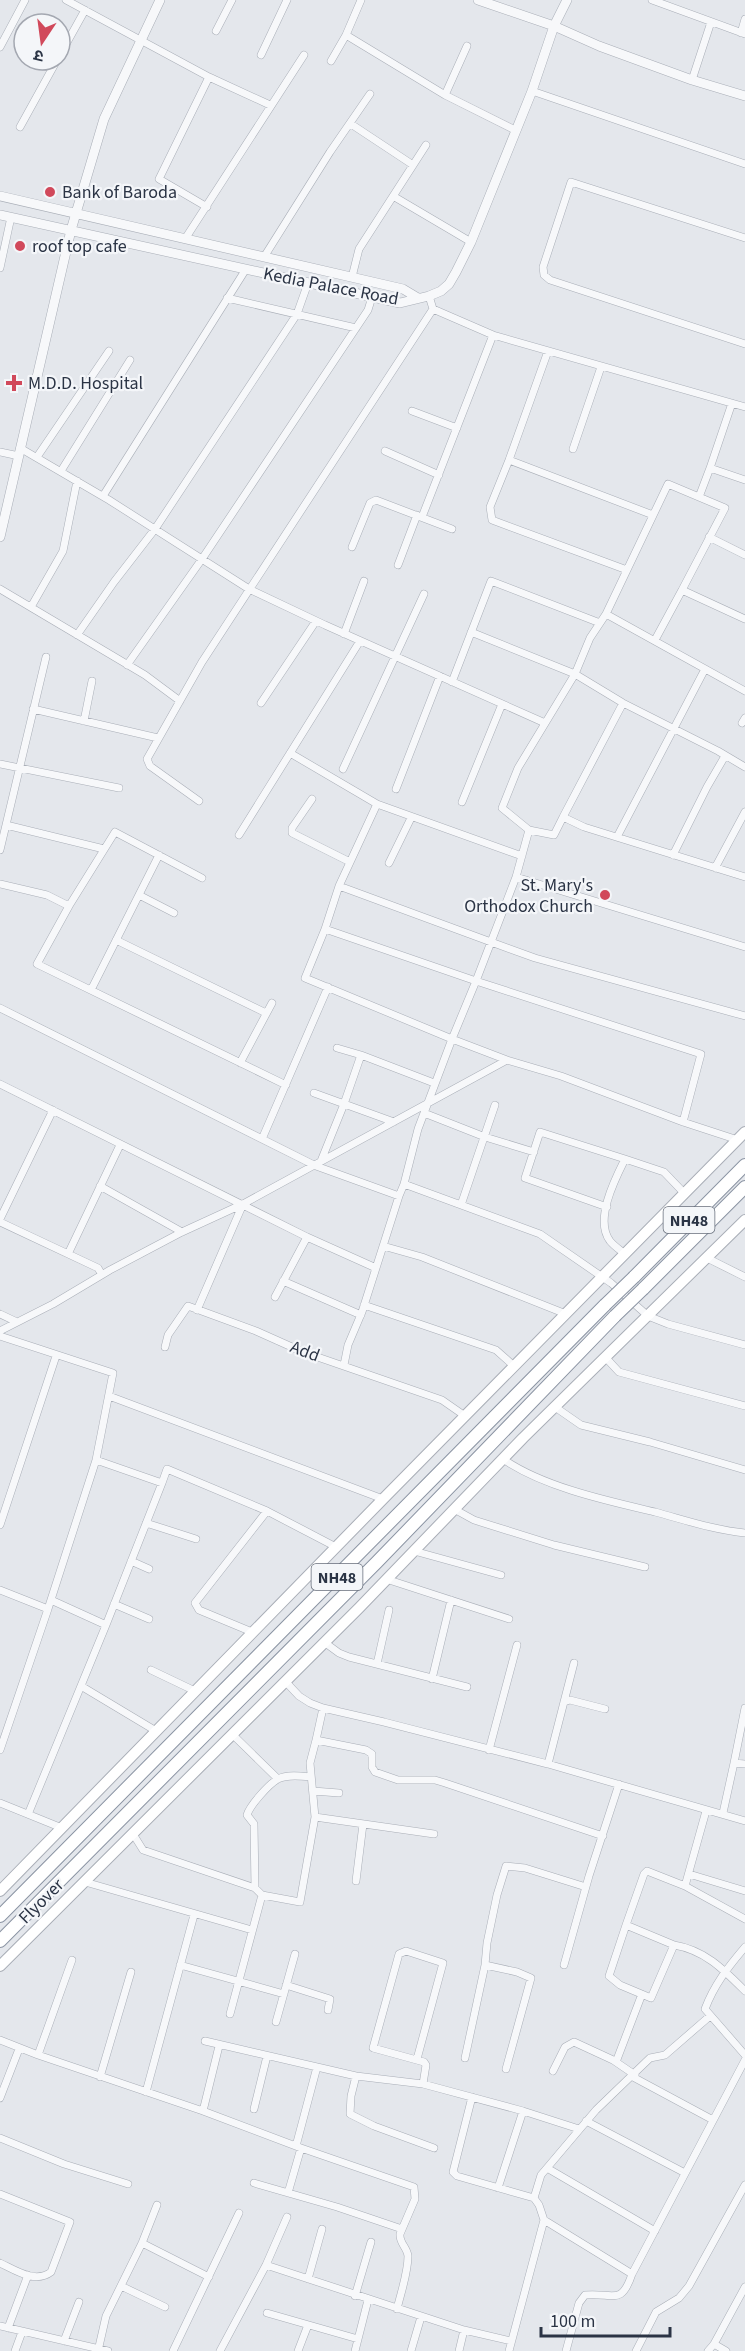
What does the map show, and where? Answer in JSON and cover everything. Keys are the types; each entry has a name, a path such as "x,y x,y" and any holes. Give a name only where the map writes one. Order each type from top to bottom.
{"highway":[{"name":"Flyover","path":"0,1916 745,1165"},
{"name":"Flyover","path":"0,1941 377,1562 615,1316 745,1187"}],"main road":[{"path":"0,1891 382,1499 742,1136"},
{"path":"0,1966 324,1642 503,1459 745,1220"}],"street":[{"path":"0,47 25,0"},
{"path":"66,0 270,105"},
{"path":"0,537 71,231 104,118 160,0"},
{"path":"216,31 232,0"},
{"path":"261,55 287,0"},
{"path":"331,62 361,0"},
{"path":"478,0 554,26 599,46 692,80 745,96"},
{"path":"418,298 441,291 449,284 471,242 532,91 554,26 567,0"},
{"path":"652,0 743,34 745,19"},
{"path":"72,33 85,10"},
{"path":"692,80 711,22"},
{"path":"346,35 445,95 515,130"},
{"path":"445,95 466,46"},
{"path":"185,239 304,55"},
{"path":"20,127 50,72"},
{"path":"207,207 159,179 210,76"},
{"path":"532,91 745,164"},
{"path":"264,257 370,94"},
{"path":"351,124 413,165"},
{"path":"352,277 359,249 426,145"},
{"path":"745,238 571,182 543,267 544,275 550,280 745,344"},
{"name":"Kedia Palace Road","path":"0,196 403,289 418,298"},
{"path":"393,196 471,242"},
{"name":"Kedia Palace Road","path":"0,214 400,303 418,298"},
{"path":"0,268 11,217"},
{"path":"103,496 246,269"},
{"path":"76,636 155,529 297,314 308,283"},
{"path":"429,296 433,309 493,335 745,407"},
{"path":"127,665 202,559 368,310 372,297"},
{"path":"227,298 356,328"},
{"path":"199,801 150,766 147,759 202,662 433,309"},
{"path":"398,565 439,475 493,335"},
{"path":"37,457 109,351"},
{"path":"548,351 490,507 492,520 627,570"},
{"path":"61,471 130,360"},
{"path":"573,449 601,367"},
{"path":"699,497 732,403"},
{"path":"412,411 457,428"},
{"path":"385,451 439,475"},
{"path":"0,452 20,452 37,457 249,589 344,634 545,723"},
{"path":"509,460 653,515"},
{"path":"710,468 745,480"},
{"path":"31,607 63,551 77,481"},
{"path":"623,703 554,835 529,830 502,808 518,768 575,674 590,638 606,614 668,484 725,508 655,640"},
{"path":"352,547 370,503 376,500 452,529"},
{"path":"709,537 745,555"},
{"path":"344,634 364,581"},
{"path":"452,681 491,581 600,623"},
{"path":"0,589 127,665 180,701"},
{"path":"682,590 745,619"},
{"path":"343,769 424,594"},
{"path":"606,614 745,690"},
{"path":"261,703 316,621"},
{"path":"471,632 575,674 623,703 745,767"},
{"path":"239,835 360,641"},
{"path":"0,850 46,657"},
{"path":"617,837 705,669"},
{"path":"396,789 440,676"},
{"path":"84,721 92,681"},
{"path":"462,802 478,758 502,704"},
{"path":"33,709 158,738"},
{"path":"290,753 376,804 522,855"},
{"path":"673,855 725,756"},
{"path":"0,764 119,788"},
{"path":"312,799 292,828 292,833 350,862"},
{"path":"376,804 339,886 305,978 507,1060 561,1076 683,1122 742,1136"},
{"path":"715,868 745,812"},
{"path":"563,817 584,827 745,877"},
{"path":"389,863 411,818"},
{"path":"6,825 104,849"},
{"path":"344,1365 348,1345 361,1315 404,1184 425,1109 492,942 516,877 529,830"},
{"path":"202,878 115,832 69,906 37,964 286,1085"},
{"path":"91,990 159,855"},
{"path":"516,877 745,947"},
{"path":"0,884 47,895 69,906"},
{"path":"339,886 535,958 745,1016"},
{"path":"139,895 174,913"},
{"path":"325,928 476,981 701,1054 683,1122"},
{"path":"116,940 266,1013"},
{"path":"262,1139 328,987"},
{"path":"240,1063 272,1003"},
{"path":"0,1008 262,1139 399,1196"},
{"path":"337,1048 434,1083"},
{"path":"318,1163 344,1104 361,1055"},
{"path":"0,1330 182,1232 243,1204 394,1122 425,1109 507,1060"},
{"path":"0,1084 307,1237 376,1268"},
{"path":"314,1093 394,1122"},
{"path":"461,1205 495,1105"},
{"path":"425,1109 485,1137 534,1152"},
{"path":"53,1110 0,1219 98,1268 102,1275"},
{"path":"607,1207 525,1178 540,1132 664,1172 685,1194"},
{"path":"68,1254 120,1145"},
{"path":"625,1159 614,1181 603,1222 609,1240 625,1254"},
{"path":"404,1184 540,1234 603,1277 648,1316 668,1324 745,1345"},
{"path":"100,1186 182,1232"},
{"path":"165,1347 168,1335 188,1306 197,1310 243,1204"},
{"path":"275,1297 307,1237"},
{"path":"383,1246 422,1257 566,1314"},
{"path":"707,1258 745,1277"},
{"path":"283,1281 361,1315"},
{"path":"364,1305 496,1350 514,1366"},
{"name":"Add","path":"197,1310 256,1331 303,1352 442,1400 465,1416"},
{"path":"0,1314 17,1322"},
{"path":"0,1336 113,1373 96,1460 0,1750"},
{"path":"0,1525 56,1356"},
{"path":"606,1358 620,1372 745,1406"},
{"path":"109,1396 382,1499"},
{"path":"555,1407 581,1425 651,1442 745,1470"},
{"path":"503,1459 520,1471 556,1485 638,1509 745,1533"},
{"path":"96,1460 162,1483"},
{"path":"28,1812 106,1625 167,1469 267,1511 336,1547"},
{"path":"454,1509 474,1520 554,1545 645,1567"},
{"path":"252,1632 199,1610 195,1603 267,1511"},
{"path":"146,1523 196,1539"},
{"path":"414,1551 501,1575"},
{"path":"131,1562 149,1569"},
{"path":"386,1579 509,1619"},
{"path":"0,1590 48,1609"},
{"path":"51,1600 106,1625"},
{"path":"432,1679 451,1600"},
{"path":"114,1604 149,1619"},
{"path":"377,1664 389,1610"},
{"path":"324,1642 339,1653 432,1679 467,1686"},
{"path":"489,1750 517,1645"},
{"path":"548,1764 574,1663"},
{"path":"151,1670 195,1691"},
{"path":"285,1681 304,1700 323,1708 548,1764 745,1821"},
{"path":"81,1686 156,1731"},
{"path":"564,1702 570,1700 605,1709"},
{"path":"132,1834 143,1850 255,1888 262,1895 300,1902 315,1817 310,1763 323,1708"},
{"path":"723,1813 745,1708"},
{"path":"231,1734 278,1779"},
{"path":"316,1740 366,1750 372,1754 372,1767 375,1772 398,1780 435,1780 446,1783 603,1836"},
{"path":"734,1763 745,1764"},
{"path":"255,1888 254,1824 247,1815 250,1807 278,1779 297,1776 311,1777"},
{"path":"564,1965 619,1785"},
{"path":"313,1791 339,1794"},
{"path":"0,1803 28,1812 62,1828"},
{"path":"685,1886 706,1811"},
{"path":"315,1817 434,1834"},
{"path":"356,1881 363,1824"},
{"path":"465,2058 485,1965 497,1894 506,1866 525,1868 586,1887"},
{"path":"674,1945 651,1998 620,1985 609,1976 644,1874 647,1871 685,1886 745,1919"},
{"path":"689,1874 745,1891"},
{"path":"85,1882 252,1930"},
{"path":"230,2014 262,1895"},
{"path":"146,2092 194,1914"},
{"path":"626,1925 709,1958 745,1991"},
{"path":"745,1947 724,1971 712,1990 705,2009 745,2055"},
{"path":"417,2059 443,1963 405,1951 399,1954 373,2048 417,2059 426,2065 423,2084"},
{"path":"276,2022 295,1954"},
{"path":"38,2055 72,1960"},
{"path":"180,1965 284,1994"},
{"path":"485,1965 517,1972 531,1978 506,2069"},
{"path":"100,2077 130,1972"},
{"path":"286,1985 330,1999 328,2010"},
{"path":"616,2062 642,1994"},
{"path":"534,2198 541,2175 586,2121 650,2058 665,2055 710,2016"},
{"path":"0,2040 19,2049 203,2111 414,2187 415,2199 399,2240 408,2253 397,2309"},
{"path":"205,2041 356,2076 423,2084 579,2129"},
{"path":"553,2071 565,2047 574,2043 616,2062 634,2076 713,2120"},
{"path":"203,2111 219,2046"},
{"path":"0,2098 19,2049"},
{"path":"254,2109 267,2056"},
{"path":"566,2351 579,2303 585,2295 617,2296 627,2290 632,2274 745,2060"},
{"path":"288,2193 317,2067"},
{"path":"356,2076 351,2096 350,2114 434,2148"},
{"path":"472,2097 453,2172 457,2176 534,2198 544,2220 509,2351"},
{"path":"498,2188 523,2111"},
{"path":"586,2121 685,2173"},
{"path":"0,2138 64,2164 128,2184"},
{"path":"547,2168 655,2231"},
{"path":"254,2183 402,2229"},
{"path":"636,2351 656,2312 680,2298 689,2286 745,2184"},
{"path":"0,2194 70,2222 51,2272 40,2277 28,2275 0,2262"},
{"path":"99,2350 106,2316 157,2205"},
{"path":"173,2351 239,2213"},
{"path":"220,2351 266,2265 287,2217"},
{"path":"544,2220 632,2274"},
{"path":"308,2279 322,2229"},
{"path":"355,2296 371,2242"},
{"path":"141,2243 208,2277"},
{"path":"266,2265 421,2317 511,2342"},
{"path":"28,2275 4,2327 108,2351"},
{"path":"121,2286 165,2307"},
{"path":"708,2351 745,2287"},
{"path":"355,2351 368,2300"},
{"path":"64,2341 79,2302"},
{"path":"267,2313 358,2339"},
{"path":"411,2351 421,2317"},
{"path":"298,2351 308,2325"},
{"path":"459,2351 464,2330"},
{"path":"15,2351 22,2332"},
{"path":"714,2344 726,2351"}],"place":[{"name":"Bank of Baroda","path":"50,192"},
{"name":"roof top cafe","path":"20,246"},
{"name":"M.D.D. Hospital","path":"14,383"},
{"name":"St. Mary's Orthodox Church","path":"605,895"}]}
